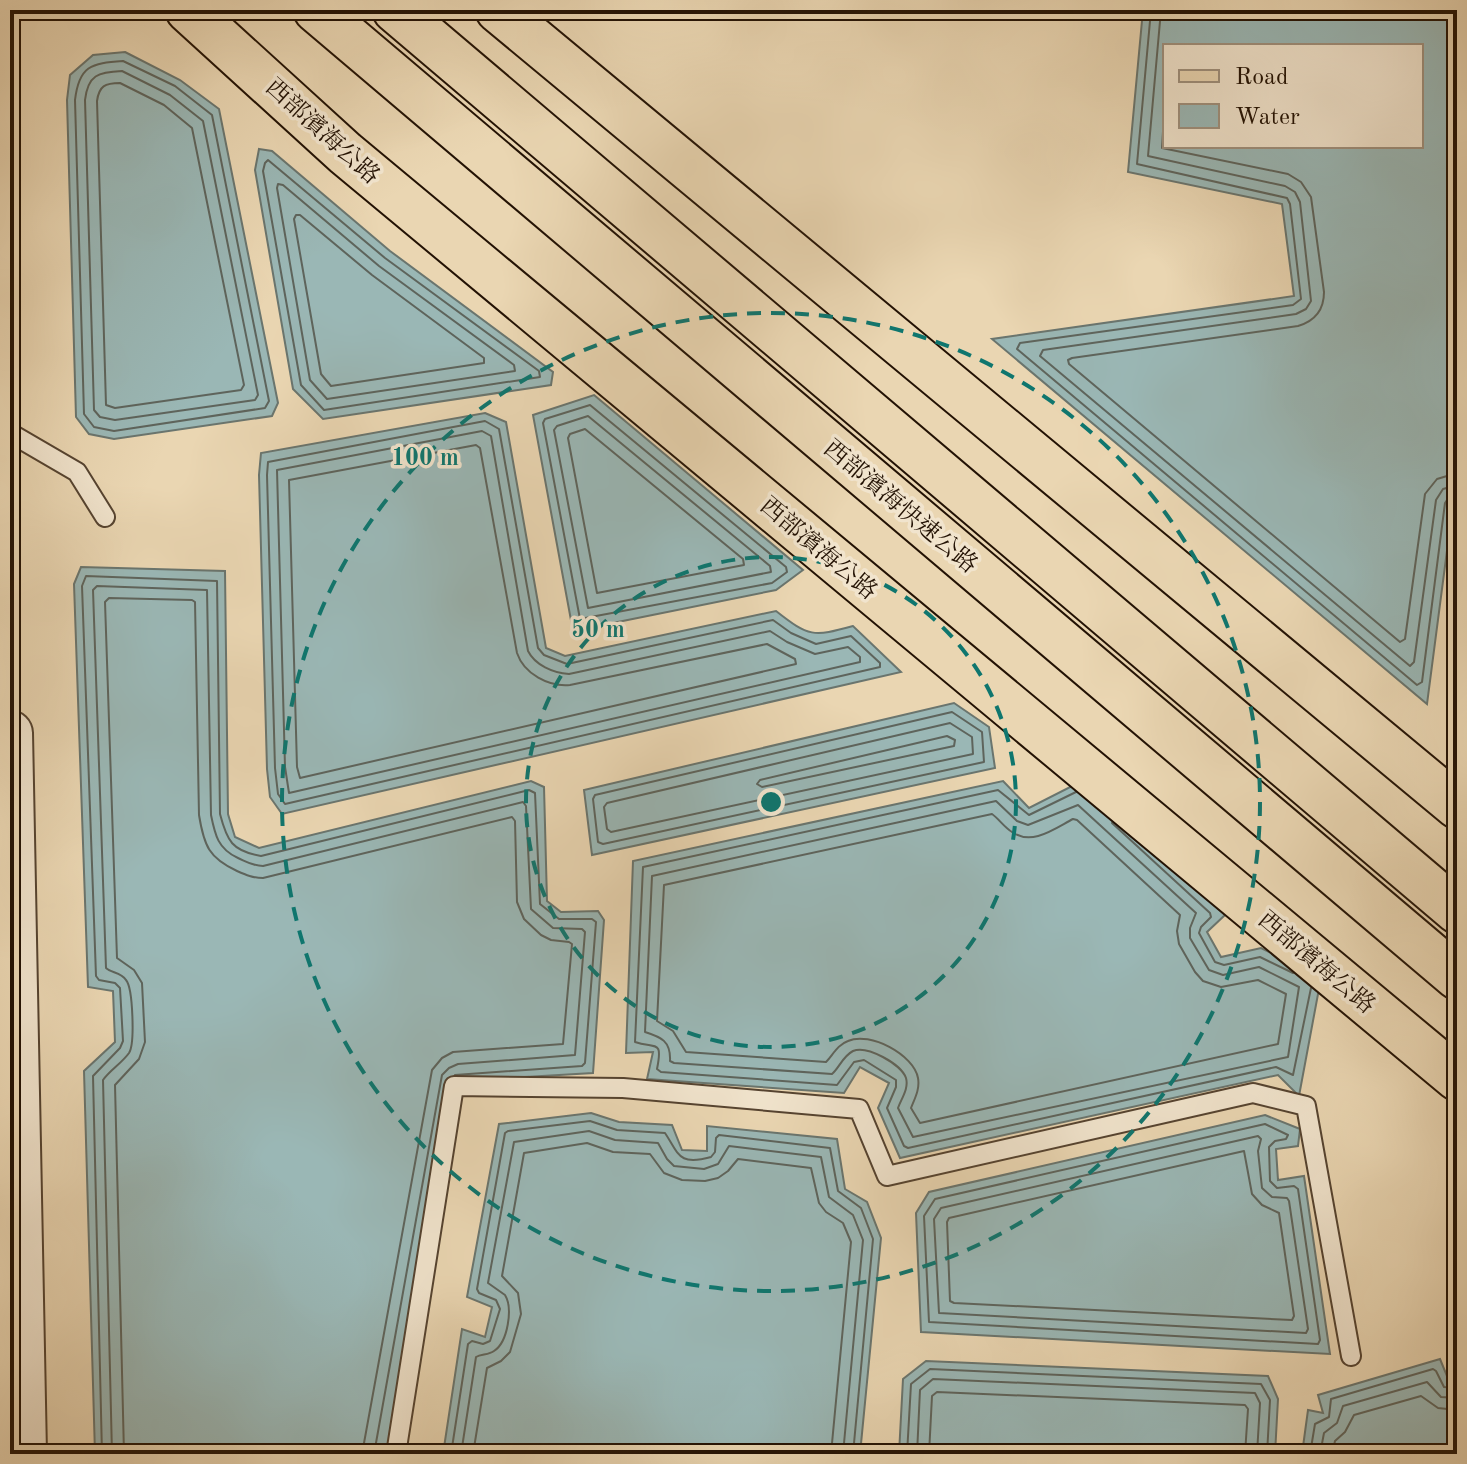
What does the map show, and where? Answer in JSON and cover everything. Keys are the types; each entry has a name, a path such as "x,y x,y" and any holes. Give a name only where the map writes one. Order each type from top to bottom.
{"main road":[{"name":"西部濱海公路","path":"188,10 345,153 1457,1078"},
{"name":"西部濱海快速公路","path":"395,10 1457,911"},
{"path":"498,10 1457,806"},
{"name":"西部濱海快速公路","path":"330,22 1457,977"}],"street":[{"path":"10,733 24,1454"}],"lane":[{"path":"10,433 77,472 105,517"},
{"path":"396,1454 454,1086 623,1088 859,1109 887,1176 1253,1093 1306,1106 1351,1356"}],"water":[{"path":"1143,10 1457,10 1457,474 1427,704 992,339 1294,296 1282,204 1128,172"},
{"path":"125,52 180,80 219,109 278,403 272,416 114,439 89,434 76,417 67,100 70,75 93,55"},
{"path":"259,149 272,151 390,251 553,372 551,385 323,419 293,389 255,170"},
{"path":"594,395 803,570 776,590 573,631 533,415"},
{"path":"485,413 506,422 546,648 565,656 776,611 796,626 812,632 829,632 853,626 901,672 282,814 270,797 267,769 259,475 261,453"},
{"path":"81,567 225,571 228,814 235,837 259,848 531,781 544,787 547,901 561,912 598,911 604,920 593,1073 460,1081 392,1454 95,1454 84,1071 115,1042 113,991 88,987 74,584"},
{"path":"954,703 989,727 995,768 592,855 584,790"},
{"path":"1003,781 1029,808 1080,782 1225,915 1207,932 1221,957 1261,948 1321,978 1299,1096 1278,1075 900,1158 878,1108 889,1083 860,1067 844,1093 647,1079 653,1052 626,1053 633,861"},
{"path":"591,1113 619,1122 672,1125 682,1150 707,1151 707,1126 837,1139 845,1189 867,1202 881,1238 860,1454 443,1454 462,1329 485,1337 492,1307 467,1297 499,1124"},
{"path":"1265,1115 1300,1129 1298,1146 1276,1149 1278,1180 1304,1176 1330,1354 921,1332 916,1213 929,1192"},
{"path":"1440,1359 1449,1381 1457,1380 1457,1454 1302,1454 1308,1410 1323,1413 1318,1395"},
{"path":"926,1361 1268,1376 1278,1399 1275,1454 899,1454 903,1379"}]}
